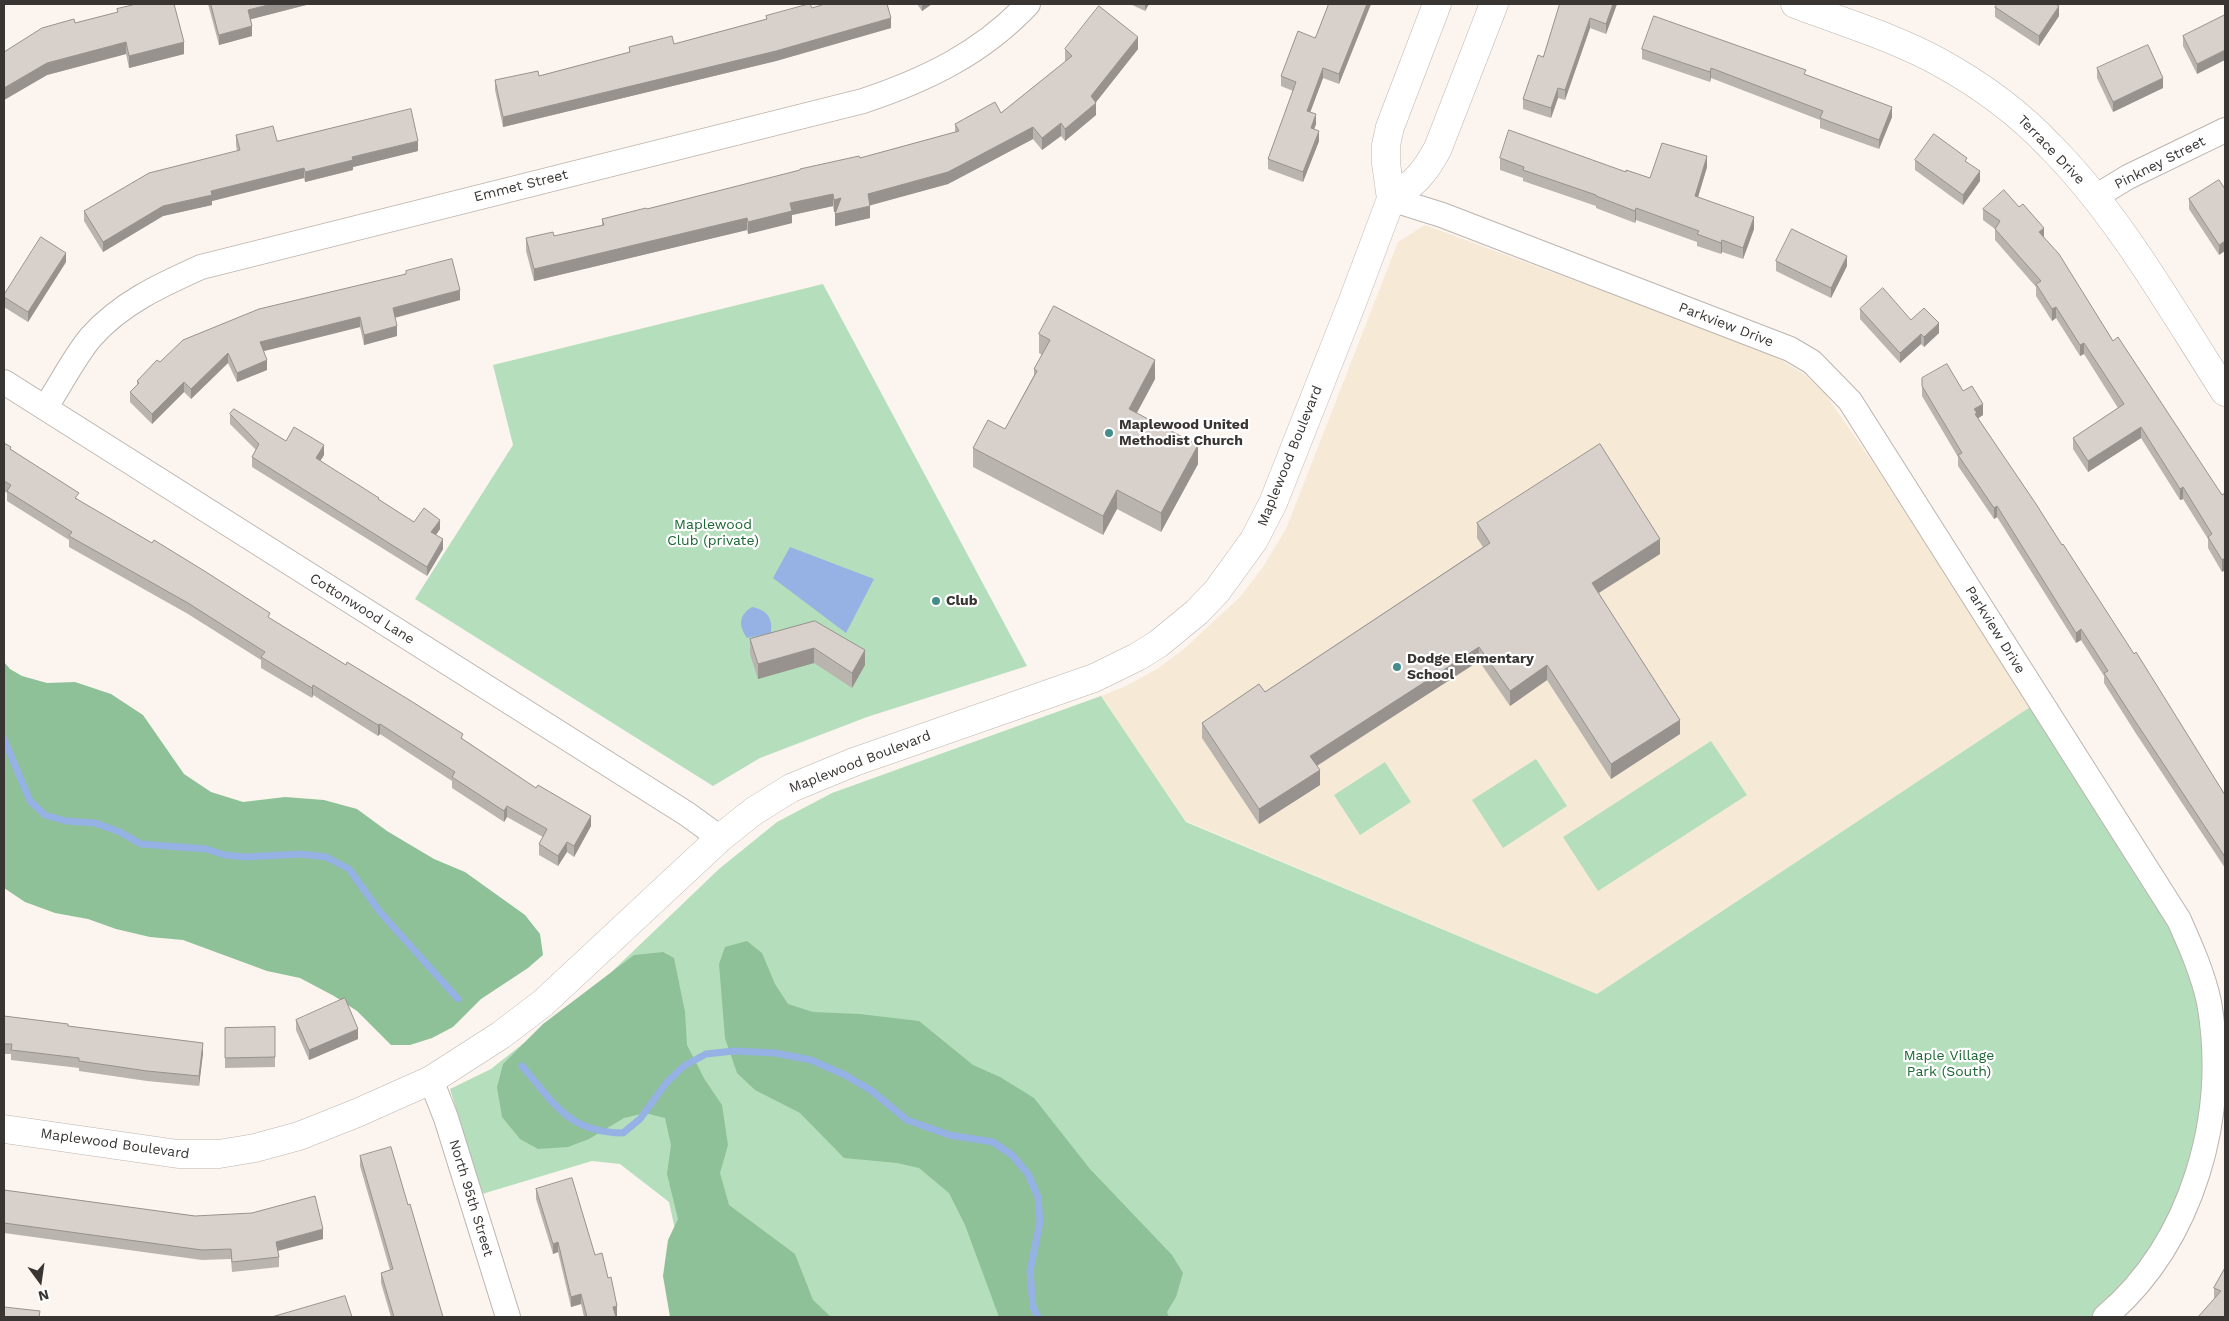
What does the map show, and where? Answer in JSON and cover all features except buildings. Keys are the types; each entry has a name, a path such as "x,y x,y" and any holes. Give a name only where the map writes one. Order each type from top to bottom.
{"street":[{"name":"Emmet Street","path":"45,408 90,338 144,294 162,284 201,268 863,101 901,88 942,70 976,50 1004,28 1028,4"},
{"name":"Maplewood Boulevard","path":"4,1129 178,1154 219,1154 255,1148 299,1136 356,1113 430,1080 501,1035 543,1003 621,933 720,838 768,801 809,779 864,758 1065,689 1116,668 1158,644 1197,612 1238,565 1264,523 1349,312 1391,199 1386,163 1386,145 1390,127 1437,4"},
{"path":"1391,199 1409,187 1428,167 1438,148 1494,4"},
{"name":"Terrace Drive","path":"1795,4 1903,45 1938,61 1985,91 2016,114 2051,146 2110,216 2225,392"},
{"name":"Pinkney Street","path":"2095,197 2128,177 2225,130"},
{"name":"Parkview Drive","path":"1391,199 1442,215 1790,349 1812,362 1850,401 2179,920 2198,964 2209,1002 2220,1092 2202,1165 2190,1199 2176,1229 2159,1257 2139,1283 2105,1317"},
{"name":"Cottonwood Lane","path":"4,382 688,814 720,838"},
{"name":"North 95th Street","path":"430,1080 446,1118 508,1317"}],"shaded area":[{"path":"1425,225 1749,345 1778,358 1804,374 1823,391 1876,467 2030,707 1597,994 1186,821 1101,696 1124,687 1157,669 1184,649 1240,597 1263,567 1286,529 1398,242"}],"green space":[{"name":"Maplewood Club (private)","path":"823,284 1027,666 867,717 760,758 713,786 415,599 513,445 493,365"},
{"path":"4,662 10,669 22,676 47,683 75,682 111,694 143,715 184,774 211,792 243,802 285,797 324,800 357,809 387,831 434,859 465,872 525,915 540,934 543,955 528,968 481,999 453,1027 432,1038 410,1045 391,1045 357,1011 300,978 267,971 183,940 150,937 116,929 88,919 55,913 25,902 4,888"},
{"name":"Maple Village Park (South)","path":"1101,696 1186,822 1597,994 2030,707 2164,916 2180,951 2193,987 2199,1012 2203,1053 2202,1095 2196,1138 2184,1179 2168,1218 2146,1255 2121,1288 2091,1317 694,1317 669,1202 620,1164 592,1161 482,1194 450,1089 491,1069 602,981 719,869 777,822 832,793"},
{"path":"1711,741 1747,795 1598,891 1563,837"},
{"path":"1536,759 1567,806 1503,848 1472,800"},
{"path":"1385,762 1411,802 1360,835 1334,795"},
{"path":"747,941 762,953 775,984 788,1004 813,1012 860,1014 919,1021 973,1065 1000,1077 1034,1098 1090,1169 1172,1255 1183,1273 1176,1297 1167,1312 1169,1317 999,1317 965,1225 949,1193 919,1168 897,1163 844,1158 800,1113 755,1090 737,1073 725,1038 719,964 725,947"},
{"path":"663,952 674,958 685,1012 687,1045 705,1080 722,1105 728,1145 720,1173 729,1205 795,1254 813,1300 831,1317 670,1317 663,1276 668,1240 678,1219 667,1174 671,1145 665,1118 645,1113 624,1118 589,1139 568,1147 538,1149 520,1139 502,1117 497,1087 503,1064 543,1024 634,955"}],"water":[{"path":"790,547 874,579 846,633 773,578"},
{"path":"752,607 762,610 768,616 771,623 771,633 747,638 742,629 741,621 744,613"}],"waterway":[{"path":"4,739 30,801 45,815 66,821 95,823 120,832 141,844 206,849 225,855 245,857 301,854 326,857 349,869 380,912 458,999"},
{"path":"522,1066 554,1104 576,1121 604,1131 623,1133 640,1119 667,1082 684,1066 706,1054 734,1051 775,1053 811,1060 845,1075 872,1091 907,1120 949,1135 993,1142 1012,1155 1028,1174 1038,1197 1040,1222 1030,1271 1033,1307 1038,1317"}],"place":[{"name":"Maplewood United Methodist Church","path":"1109,433"},
{"name":"Club","path":"936,601"},
{"name":"Dodge Elementary School","path":"1397,667"}]}
